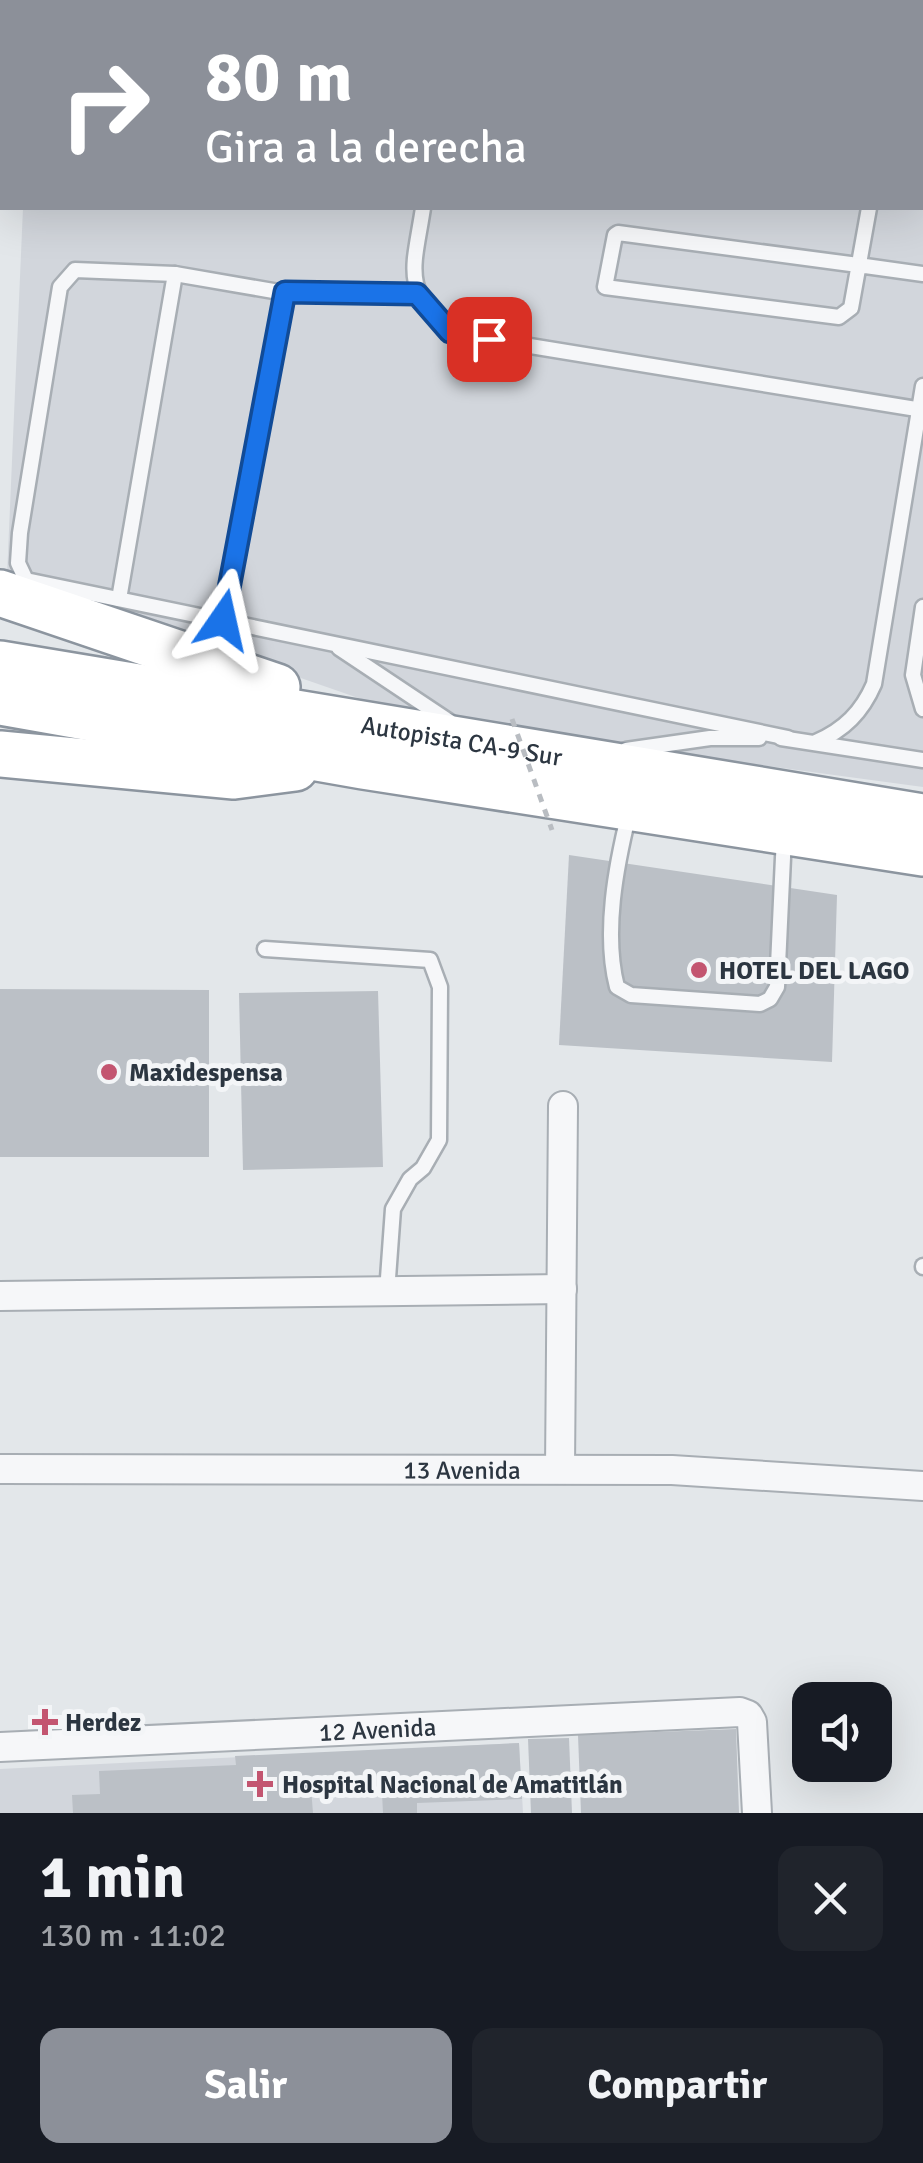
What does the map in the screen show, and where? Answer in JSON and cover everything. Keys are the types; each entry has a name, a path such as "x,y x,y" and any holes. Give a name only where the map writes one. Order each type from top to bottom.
{"highway":[{"path":"0,594 398,728"},
{"name":"Autopista CA-9 Sur","path":"0,664 398,728 496,730 574,758 923,816"},
{"name":"Autopista CA-9 Sur","path":"0,702 342,762 923,854"},
{"path":"0,754 234,776 342,762"}],"street":[{"path":"560,1468 563,1106"},
{"path":"0,1296 562,1289"},
{"name":"13 Avenida","path":"0,1469 672,1470 923,1486"},
{"name":"12 Avenida","path":"0,1747 740,1712 752,1722 757,1813"}],"lane":[{"path":"423,210 414,268 417,294 450,332 921,410"},
{"path":"870,210 858,265 850,308 839,318 605,285 618,233 858,265 923,274"},
{"path":"417,294 285,292 175,274 81,268 69,275 60,287 20,532 18,563 26,580 788,738 923,760"},
{"path":"119,598 175,274"},
{"path":"223,620 285,292"},
{"path":"816,742 848,723 874,684 923,386"},
{"path":"923,607 913,675 923,709"},
{"path":"330,642 496,730"},
{"path":"574,758 710,738 788,738"},
{"path":"630,807 614,871 612,969 617,987 630,995 760,1004 770,999 778,987 784,830"},
{"path":"265,949 430,960 440,987 439,1140 393,1209 387,1292"}],"path":[{"path":"496,730 552,830"}],"shaded area":[{"path":"23,210 923,210 923,787 487,728 367,701 7,576"},
{"name":"Hospital Nacional de Amatitlán","path":"519,1743 523,1813 0,1813 0,1769"}],"building":[{"name":"HOTEL DEL LAGO","path":"569,855 837,895 832,1062 559,1045"},
{"path":"0,989 209,990 209,1157 0,1157"},
{"path":"378,991 383,1167 243,1170 239,993"},
{"path":"736,1729 739,1813 581,1813 578,1735"},
{"path":"569,1738 572,1813 531,1813 528,1739"},
{"name":"Hospital Nacional de Amatitlán","path":"519,1743 522,1799 417,1803 417,1813 383,1813 382,1793 364,1794 363,1778 331,1780 332,1787 311,1788 313,1813 73,1813 72,1795 100,1794 99,1771 236,1765 235,1756"}],"place":[{"name":"HOTEL DEL LAGO","path":"699,970"},
{"name":"Maxidespensa","path":"109,1072"},
{"name":"Herdez","path":"45,1722"},
{"name":"Hospital Nacional de Amatitlán","path":"260,1784"}],"route":[{"path":"223,620 285,292 417,294 450,332 489,339"}]}
